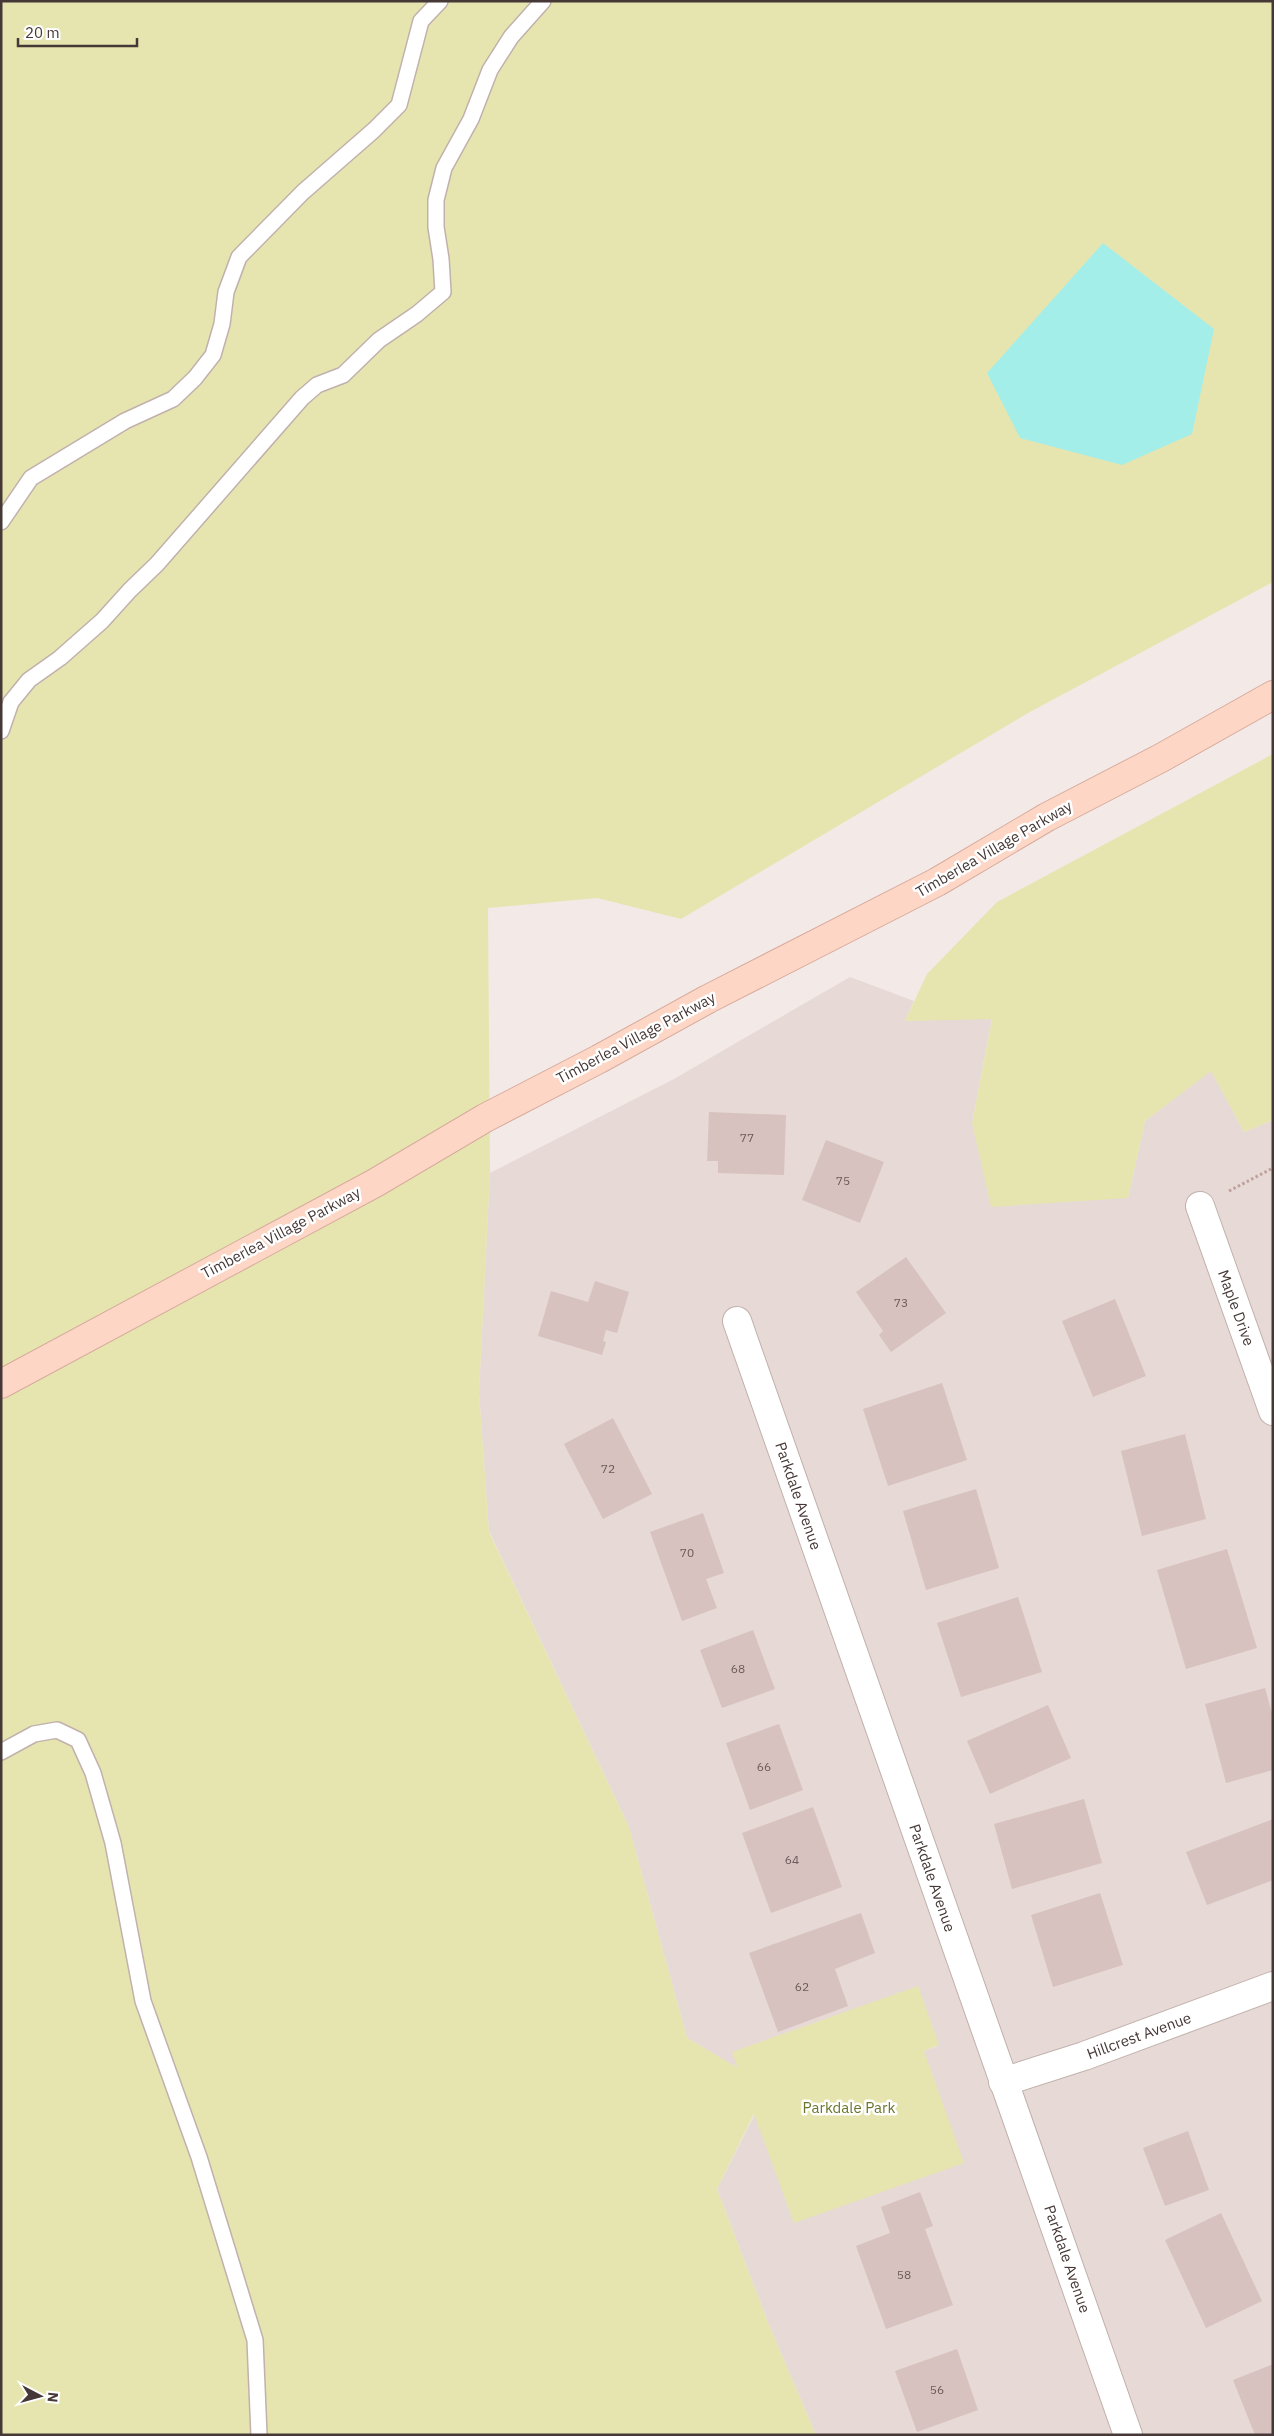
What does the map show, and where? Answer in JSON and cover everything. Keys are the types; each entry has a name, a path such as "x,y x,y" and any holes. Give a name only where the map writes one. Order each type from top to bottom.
{"main road":[{"name":"Timberlea Village Parkway","path":"1,1384 367,1188 485,1118 599,1059 708,999 937,882 1047,817 1161,758 1273,695"}],"street":[{"name":"Maple Drive","path":"1200,1206 1273,1411"},
{"name":"Parkdale Avenue","path":"737,1321 1003,2082 1008,2088 1128,2435"},
{"name":"Hillcrest Avenue","path":"1003,2082 1084,2056 1273,1986"}],"lane":[{"path":"1,522 31,478 125,421 172,400 195,378 213,355 222,324 226,292 239,257 303,192 374,130 399,105 421,20 440,1"},
{"path":"1,731 11,702 29,680 60,658 102,621 157,564 302,398 317,385 343,375 379,340 417,314 442,292 436,209 444,168 471,119 490,70 511,37 543,1"},
{"path":"1,1752 34,1734 57,1730 78,1740 93,1773 113,1843 143,2001 199,2157 254,2340 259,2435"}],"path":[{"path":"1200,1206 1273,1168"}],"shaded area":[{"path":"850,977 914,1001 905,1021 992,1018 972,1123 1128,1198 1145,1121 1211,1070 1244,1132 1273,1120 1273,2435 816,2435 769,2325 717,2189 755,2114 938,2046 918,1987 733,2052 739,2069 687,2038 629,1827 489,1531 479,1393 490,1173 674,1079"}],"green space":[{"name":"Parkdale Park","path":"1,1 1273,1 1273,582 1028,713 681,919 597,898 488,908 490,1173 479,1393 489,1532 629,1827 687,2038 738,2068 732,2052 918,1986 939,2045 924,2051 964,2163 794,2223 754,2114 717,2189 769,2325 816,2435 1,2435"},
{"path":"1273,754 1273,1120 1244,1132 1211,1071 1145,1121 1128,1198 991,1207 972,1123 992,1019 905,1021 927,974 997,902"}],"water":[{"path":"1103,243 1214,329 1192,434 1122,465 1020,438 987,373"}],"building":[{"path":"709,1112 786,1115 784,1175 718,1173 718,1161 707,1161"},
{"path":"826,1140 884,1162 860,1223 802,1200"},
{"path":"906,1257 946,1313 891,1352 879,1335 883,1331 856,1292"},
{"path":"595,1281 629,1292 617,1333 606,1330 603,1341 606,1342 602,1355 538,1336 551,1291 588,1302"},
{"path":"1115,1299 1146,1376 1093,1397 1062,1321"},
{"path":"942,1383 967,1460 888,1486 863,1409"},
{"path":"613,1418 652,1494 603,1519 564,1444"},
{"path":"1185,1434 1206,1519 1142,1536 1121,1451"},
{"path":"976,1489 999,1568 926,1590 903,1511"},
{"path":"703,1513 724,1573 706,1579 717,1608 682,1621 650,1532"},
{"path":"1227,1549 1257,1648 1186,1669 1157,1570"},
{"path":"1018,1597 1042,1672 961,1697 937,1623"},
{"path":"753,1630 775,1689 722,1708 700,1650"},
{"path":"1265,1688 1273,1717 1273,1770 1226,1783 1205,1704"},
{"path":"1048,1705 1071,1758 990,1794 967,1741"},
{"path":"779,1724 803,1790 750,1810 726,1743"},
{"path":"1084,1799 1102,1863 1012,1889 994,1824"},
{"path":"813,1807 842,1887 771,1913 742,1833"},
{"path":"1273,1819 1273,1880 1207,1905 1186,1852"},
{"path":"1100,1893 1123,1965 1053,1987 1031,1915"},
{"path":"861,1913 875,1953 835,1969 848,2006 778,2032 749,1953"},
{"path":"1188,2131 1209,2190 1165,2206 1143,2148"},
{"path":"920,2192 933,2226 925,2229 953,2305 886,2329 856,2246 890,2233 881,2207"},
{"path":"1221,2213 1262,2301 1206,2328 1165,2240"},
{"path":"957,2349 978,2410 917,2432 895,2371"},
{"path":"1273,2364 1273,2435 1255,2435 1233,2380"}]}
